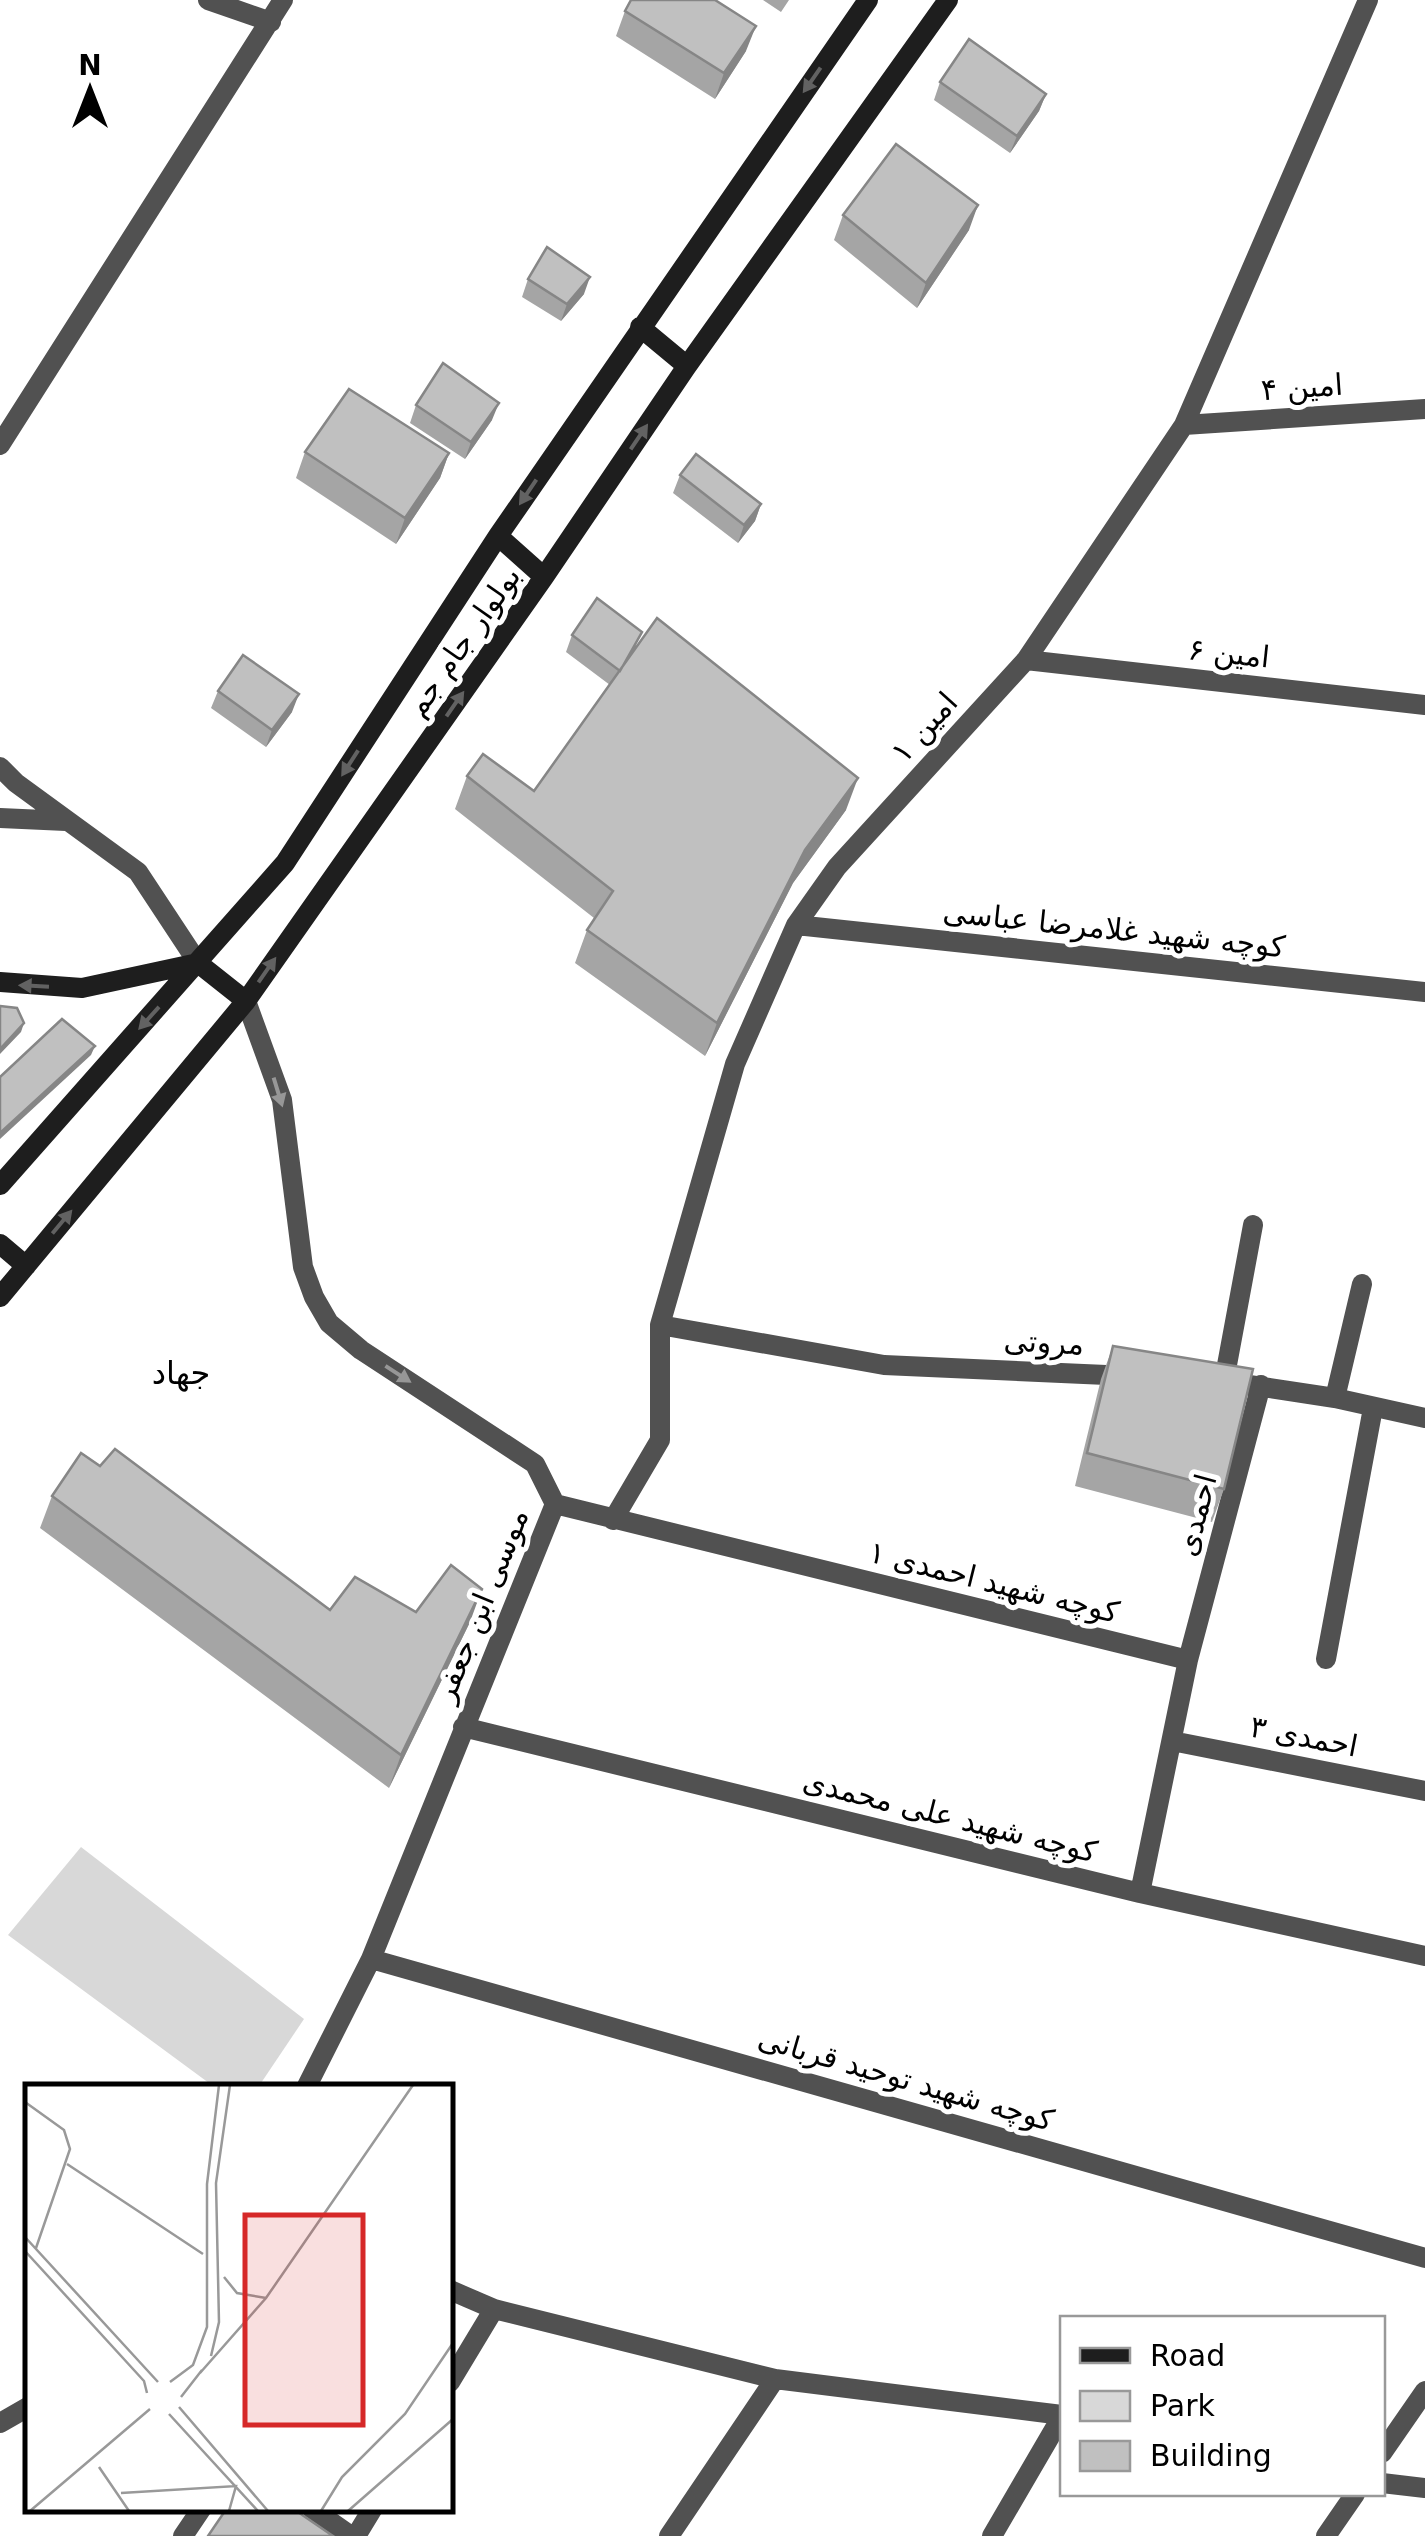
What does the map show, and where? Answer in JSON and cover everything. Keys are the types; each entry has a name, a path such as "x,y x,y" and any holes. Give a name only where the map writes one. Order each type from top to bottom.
{"main road":[{"name":"بولوار جام جم","path":"0,1185 285,863 498,536 868,0"},
{"name":"بولوار جام جم","path":"0,1297 246,1000 544,577 687,366 948,0"},
{"path":"640,327 687,366"},
{"path":"498,536 544,577"},
{"path":"0,982 82,988 198,962 246,1000"},
{"path":"0,1244 26,1266"}],"street":[{"path":"208,0 271,22"},
{"path":"0,445 283,0"},
{"name":"امین ۱","path":"613,1520 660,1440 660,1325 734,1064 796,925 837,867 1026,660 1184,425 1368,0"},
{"name":"امین ۴","path":"1184,425 1425,409"},
{"name":"امین ۶","path":"1026,660 1425,705"},
{"path":"0,767 16,783 138,872 198,962"},
{"path":"0,818 68,821"},
{"name":"کوچه شهید غلامرضا عباسی","path":"796,925 1425,992"},
{"name":"موسی ابن جعفر","path":"246,1000 282,1100 303,1266 329,1323 361,1350 535,1464 555,1504 371,1959 307,2084"},
{"path":"1253,1224 1214,1380 1335,1398 1425,1418"},
{"path":"1335,1398 1362,1284"},
{"name":"مروتی","path":"660,1325 884,1365 1148,1377"},
{"name":"احمدی","path":"1188,1660 1261,1386"},
{"path":"1326,1660 1373,1408"},
{"name":"کوچه شهید احمدی ۱","path":"555,1504 1188,1660"},
{"path":"1140,1893 1188,1660"},
{"name":"کوچه شهید علی محمدی","path":"463,1727 1140,1893 1425,1956"},
{"name":"احمدی ۳","path":"1172,1741 1425,1791"},
{"name":"کوچه شهید توحید قربانی","path":"371,1959 1425,2258"},
{"path":"452,2291 494,2309 775,2379 1060,2416"},
{"path":"452,2379 494,2309"},
{"path":"669,2536 775,2379"},
{"path":"1385,2450 1425,2391"},
{"path":"0,2424 25,2409"},
{"path":"992,2536 1060,2419"},
{"path":"1385,2483 1425,2488"},
{"path":"1326,2536 1354,2496"},
{"path":"183,2536 200,2511"},
{"path":"316,2511 354,2536 371,2511"}],"green space":[{"path":"81,1847 304,2019 260,2084 210,2084 8,1935"}],"building":[{"path":"631,0 715,0 756,26 724,73 625,11"},
{"path":"969,39 1046,94 1017,136 940,82"},
{"path":"896,144 978,205 926,283 843,215"},
{"path":"547,247 590,277 567,304 528,279"},
{"path":"443,363 499,403 471,442 416,405"},
{"path":"349,389 449,453 405,518 305,452"},
{"path":"696,454 761,504 744,525 680,475"},
{"path":"597,598 642,632 620,671 572,635"},
{"path":"657,618 858,778 805,850 717,1023 587,930 613,891 467,776 483,754 534,791"},
{"path":"243,655 299,694 272,730 218,691"},
{"path":"0,1006 17,1008 24,1023 0,1049"},
{"path":"62,1019 95,1046 0,1133 0,1077"},
{"path":"1113,1346 1253,1369 1224,1489 1087,1453"},
{"path":"115,1449 330,1610 355,1577 416,1612 451,1565 482,1589 401,1755 52,1496 81,1453 100,1466"},
{"path":"225,2511 296,2511 333,2536 208,2536"}],"district":[{"name":"جهاد","path":"181,1373"}]}
